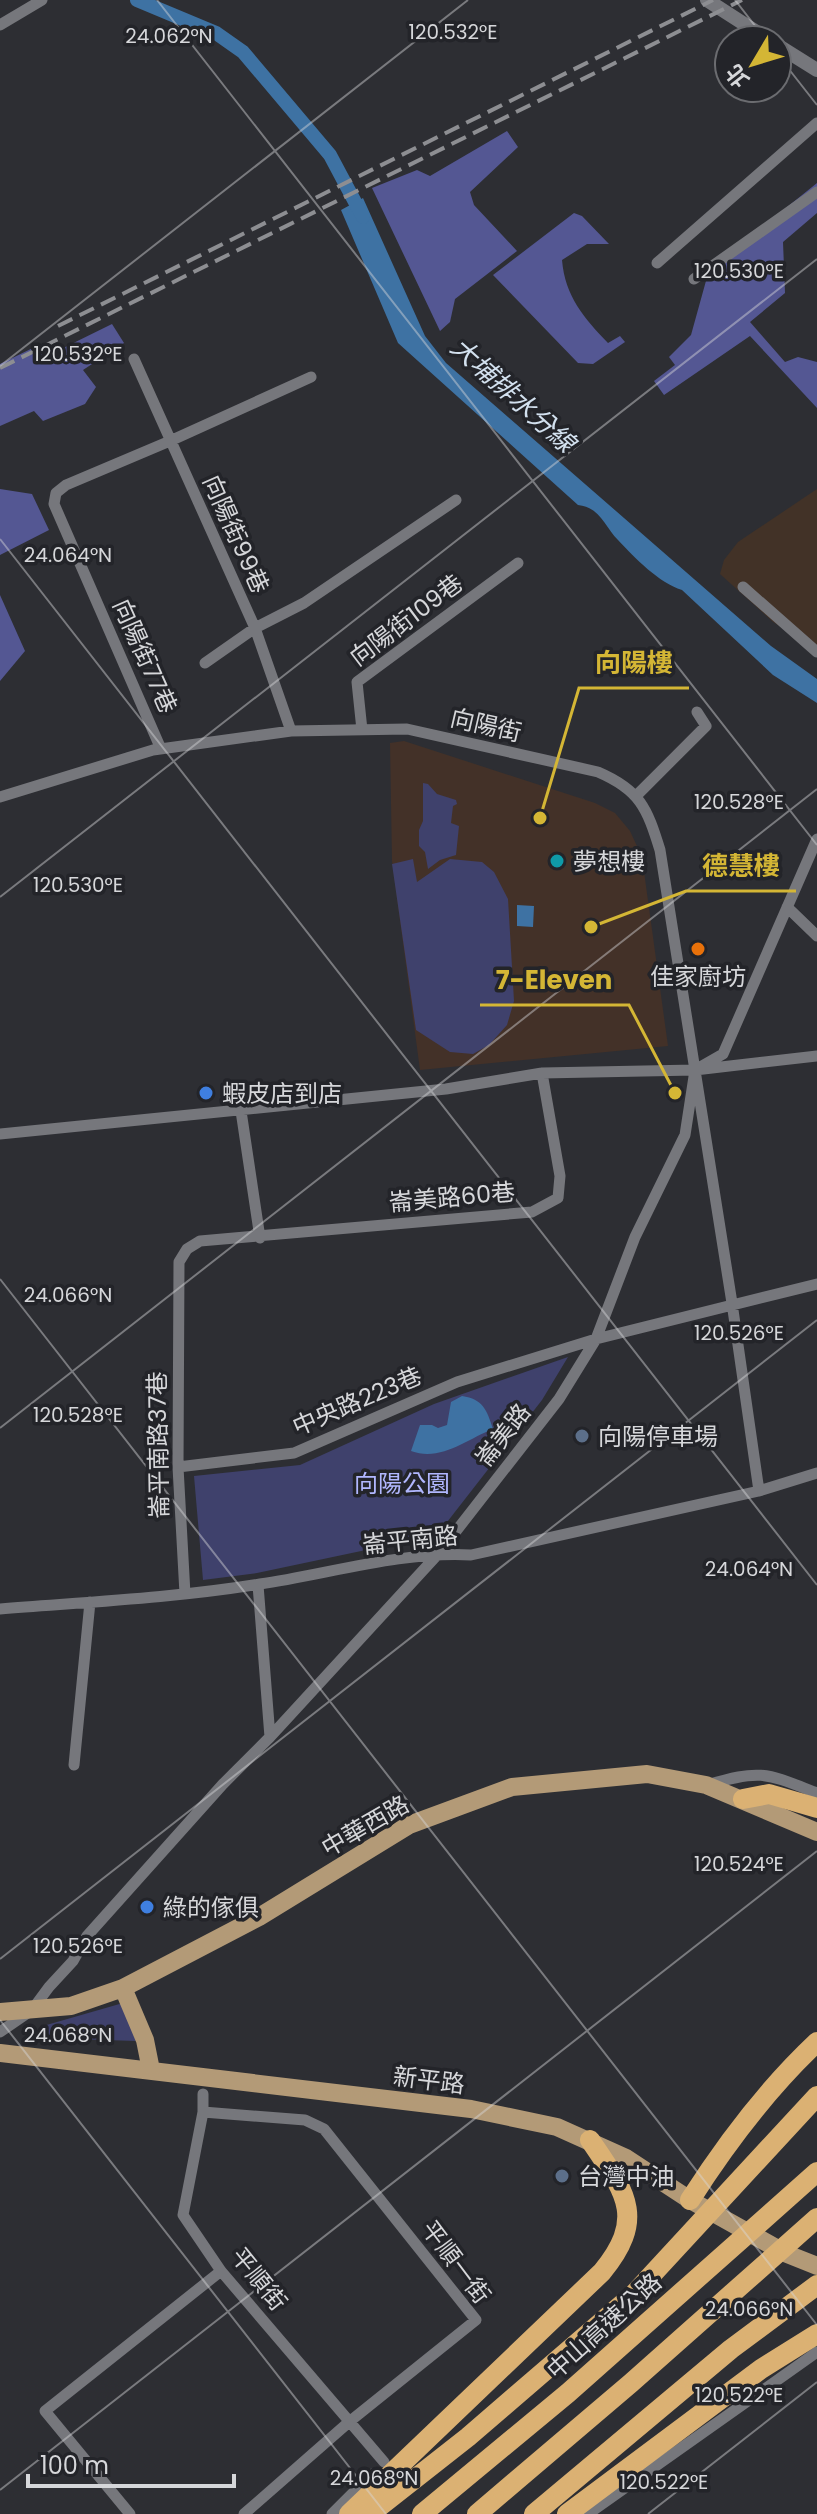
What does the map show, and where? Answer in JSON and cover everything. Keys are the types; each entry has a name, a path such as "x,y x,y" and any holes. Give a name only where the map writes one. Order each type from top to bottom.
{"highway":[{"path":"743,1799 769,1794 817,1808"},
{"path":"690,2200 726,2144 776,2082 817,2042"},
{"path":"370,2514 468,2437 634,2294 817,2096"},
{"path":"349,2514 602,2272 618,2252 627,2230 627,2208 622,2190 590,2140"},
{"name":"中山高速公路","path":"422,2514 568,2393 817,2172"},
{"path":"477,2514 814,2220"},
{"path":"534,2514 731,2349 817,2285"},
{"path":"567,2514 761,2369 817,2334"}],"main road":[{"name":"中華西路","path":"0,2012 71,2006 123,1988 259,1917 409,1825 512,1787 647,1774 706,1785 817,1832"},
{"path":"123,1988 145,2040 151,2070"},
{"name":"新平路","path":"0,2053 471,2109 557,2127 626,2158 690,2200 787,2254 817,2266"}],"street":[{"path":"0,25 42,0"},
{"path":"707,0 744,24"},
{"path":"793,55 817,70"},
{"path":"657,263 817,123"},
{"path":"694,279 817,192"},
{"name":"向陽街99巷","path":"134,359 255,628 291,731"},
{"path":"170,441 311,377"},
{"name":"向陽街77巷","path":"161,749 54,504 56,493 66,485 170,441"},
{"path":"205,663 255,628 304,603 456,500"},
{"name":"向陽街109巷","path":"362,730 357,682 518,563"},
{"path":"743,587 817,652"},
{"path":"697,712 706,726 637,795 649,815 660,850 759,1491"},
{"name":"向陽街","path":"0,797 161,749 291,731 407,729 598,772 620,782 637,795"},
{"path":"695,1070 723,1054 817,839"},
{"path":"787,907 817,936"},
{"path":"0,1134 446,1089 542,1073 695,1070 817,1056"},
{"name":"崙美路","path":"0,2032 32,2010 73,1961 87,1936 223,1784 439,1553 559,1399 596,1339 635,1237 685,1135 695,1070"},
{"name":"崙美路60巷","path":"260,1238 532,1212 558,1198 560,1176 542,1073"},
{"path":"241,1111 260,1238"},
{"name":"崙平南路37巷","path":"185,1594 178,1467 179,1262 187,1249 200,1241 260,1238"},
{"name":"中央路223巷","path":"178,1467 294,1453 457,1382 596,1339 817,1284"},
{"name":"崙平南路","path":"0,1609 185,1594 258,1585 439,1553 471,1555 759,1491 817,1473"},
{"path":"258,1585 270,1737"},
{"path":"74,1765 90,1602"},
{"path":"706,1785 746,1774 777,1777 817,1793"},
{"name":"平順街","path":"203,2094 203,2112 183,2215 221,2271 384,2462"},
{"name":"平順一街","path":"203,2112 305,2120 324,2129 476,2320 349,2422 244,2514"},
{"path":"130,2514 45,2411 221,2271"},
{"path":"588,2514 793,2366 817,2352"},
{"path":"332,2514 372,2474"}],"shaded area":[{"path":"507,131 518,147 470,192 474,205 517,251 455,299 450,322 440,331 372,188 417,170 430,176"},
{"path":"817,183 817,213 783,242 785,293 750,322 785,362 798,357 817,362 817,408 750,336 664,395 654,381 675,365 669,357 691,335 709,270"},
{"path":"363,198 425,336 446,363 771,646 817,679 817,703 773,675 682,590 648,569 592,509 578,505 398,343 341,210"},
{"path":"574,213 582,216 609,244 587,244 562,260 567,285 584,315 608,343 620,336 625,342 593,364 578,363 493,275"},
{"path":"112,324 124,343 83,370 96,387 85,404 43,421 34,411 0,426 0,364 41,344 49,355"},
{"path":"0,489 32,494 49,530 0,555"},
{"path":"817,489 817,650 773,622 720,574 724,560 738,542"},
{"path":"0,595 25,651 0,681"},
{"path":"404,741 595,803 615,813 630,831 642,857 668,1046 420,1070 392,861 390,743"},
{"path":"517,905 534,906 533,927 517,926"},
{"path":"462,1396 483,1406 493,1429 443,1452 422,1454 411,1451 420,1425 438,1428 447,1425 451,1402"}],"green space":[{"path":"423,783 437,794 456,800 451,823 459,826 456,855 440,860 428,869 425,852 419,846 419,830 423,821"},
{"path":"413,859 417,882 450,859 482,862 494,872 508,899 514,1001 507,1025 489,1045 473,1054 450,1052 416,1030 392,864"},
{"name":"向陽公園","path":"568,1357 542,1400 437,1535 257,1573 203,1580 194,1476 300,1465 434,1404"},
{"path":"123,2003 136,2041 44,2038 43,2026"}],"waterway":[{"name":"大埔排水分線","path":"137,0 216,33 243,52 330,155 363,217"}],"railway":[{"path":"58,326 713,0"},
{"path":"0,368 742,0"}],"place":[{"name":"向陽樓","path":"540,818"},
{"name":"夢想樓","path":"557,861"},
{"name":"德慧樓","path":"591,927"},
{"name":"佳家廚坊","path":"698,949"},
{"name":"蝦皮店到店","path":"206,1093"},
{"name":"7-Eleven","path":"675,1093"},
{"name":"向陽停車場","path":"582,1436"},
{"name":"綠的傢俱","path":"147,1907"},
{"name":"台灣中油","path":"562,2176"}]}
